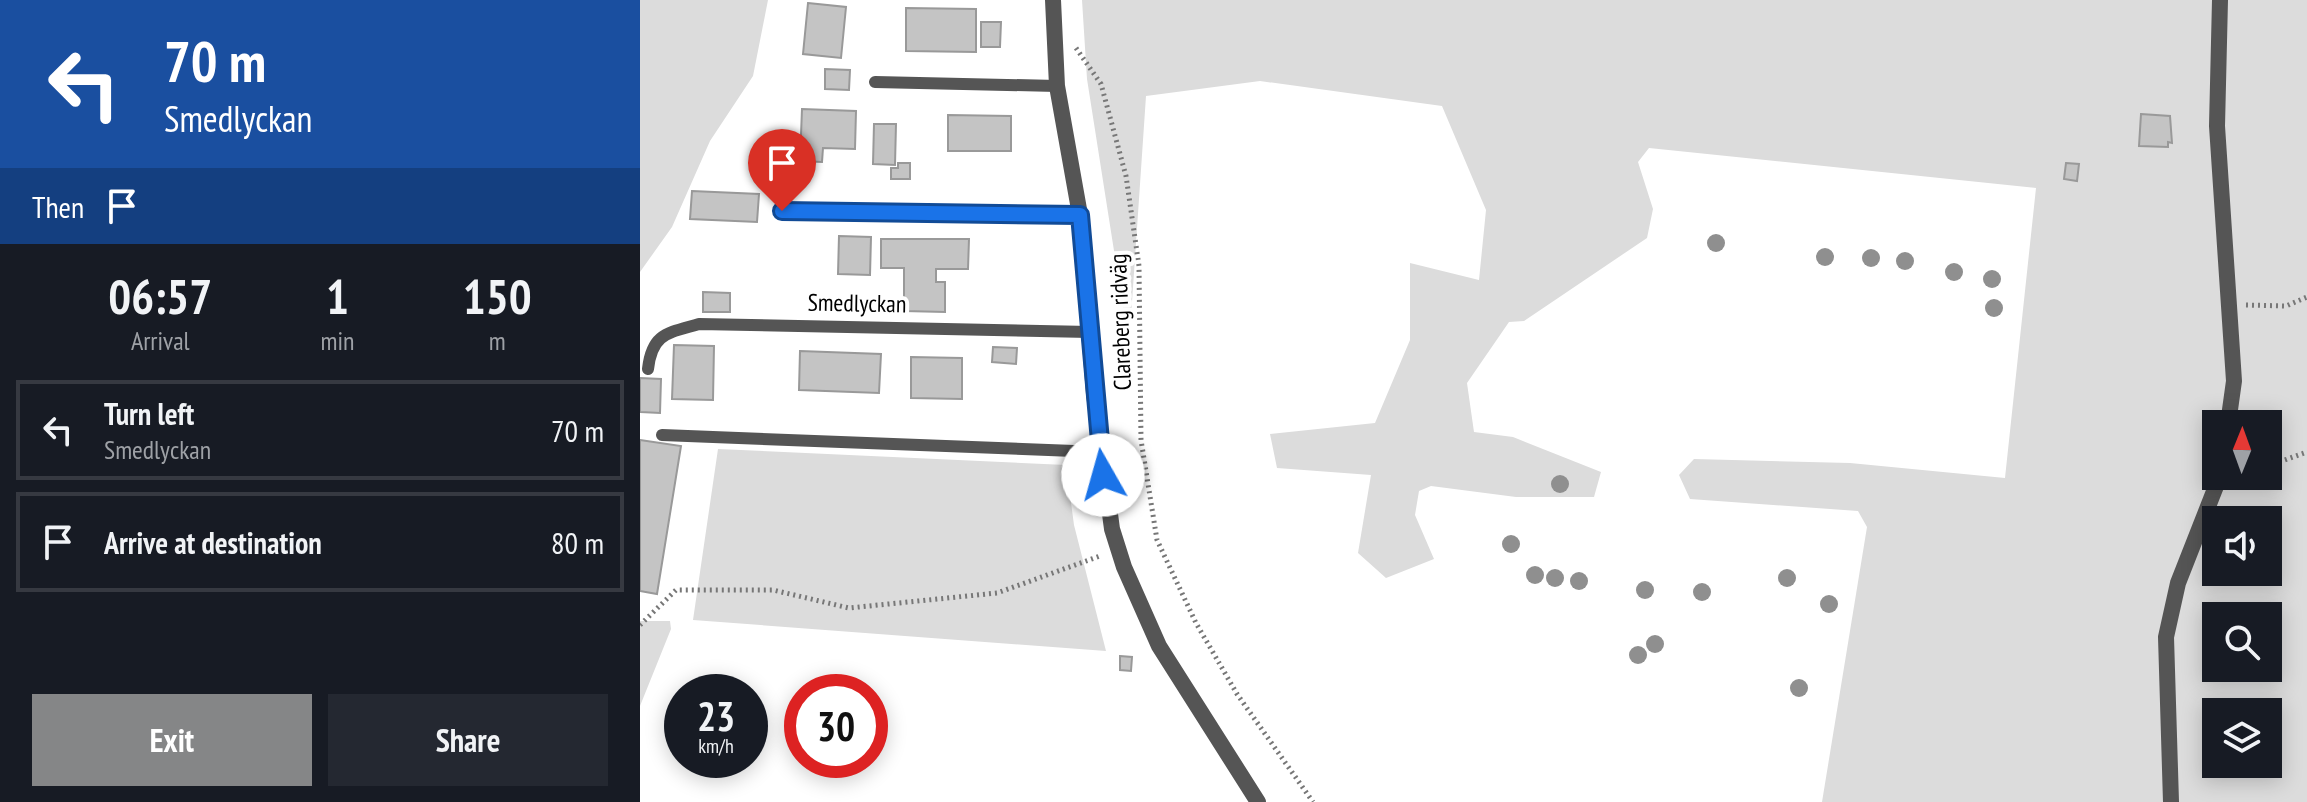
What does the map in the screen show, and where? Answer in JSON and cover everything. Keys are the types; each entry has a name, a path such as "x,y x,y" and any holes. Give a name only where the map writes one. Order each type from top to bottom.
{"street":[{"path":"1053,0 1057,86 1080,215 1100,452 1112,529 1124,567 1153,634 1192,704 1258,802"},
{"path":"2220,0 2217,126 2234,381 2230,410"},
{"path":"2171,802 2166,637 2178,583 2215,490"}],"lane":[{"path":"875,82 1057,86"},
{"path":"782,211 1080,215"},
{"name":"Smedlyckan","path":"648,369 651,349 662,336 699,324 1090,332"},
{"path":"662,435 1100,452"}],"path":[{"name":"Clareberg ridväg","path":"1075,46 1101,84 1126,176 1139,266 1141,440 1157,540 1196,623 1237,694 1313,802"},
{"path":"2229,305 2286,306 2307,297"},
{"path":"2282,461 2307,452"},
{"path":"640,625 676,590 773,590 849,608 997,593 1102,555"}],"shaded area":[{"path":"640,0 768,0 753,76 710,141 672,227 640,272"},
{"path":"1082,0 2307,0 2307,802 1822,802 1867,527 1858,511 1690,499 1679,475 1694,459 1850,463 2005,478 2036,188 1649,148 1638,162 1653,209 1647,238 1524,321 1509,322 1467,383 1474,432 1513,437 1601,472 1594,497 1516,497 1431,486 1419,491 1415,515 1434,559 1386,578 1358,553 1371,475 1277,468 1270,434 1375,423 1410,340 1410,263 1479,280 1486,210 1442,106 1260,81 1146,96 1129,346 1087,79"},
{"path":"718,449 1066,465 1074,525 1106,651 693,620"},
{"path":"640,621 670,621 671,629 640,706"}],"building":[{"path":"808,3 846,7 841,58 803,54"},
{"path":"906,8 976,9 976,52 906,51"},
{"path":"981,22 1001,22 1000,47 981,47"},
{"path":"825,69 850,70 849,90 825,89"},
{"path":"802,109 856,111 855,149 823,148 822,162 800,161"},
{"path":"2141,114 2170,116 2172,143 2168,142 2168,147 2139,146"},
{"path":"948,115 1011,116 1011,151 948,151"},
{"path":"874,124 896,124 895,165 873,164"},
{"path":"898,163 910,163 910,179 891,179 891,168 898,168"},
{"path":"2066,163 2079,164 2077,181 2064,179"},
{"path":"692,191 759,194 757,222 690,219"},
{"path":"839,236 871,237 870,275 838,274"},
{"path":"881,239 969,239 968,269 936,269 936,282 945,282 945,312 904,311 904,268 881,268"},
{"path":"703,292 730,293 730,312 703,312"},
{"path":"674,345 714,346 713,400 672,399"},
{"path":"993,347 1017,348 1016,364 992,362"},
{"path":"800,351 881,354 879,393 799,390"},
{"path":"911,357 962,358 962,399 911,398"},
{"path":"640,378 661,379 660,413 640,412"},
{"path":"640,440 681,446 657,594 640,591"},
{"path":"1120,656 1132,657 1131,671 1120,670"}],"route":[{"path":"782,211 1080,215 1103,475"}]}
